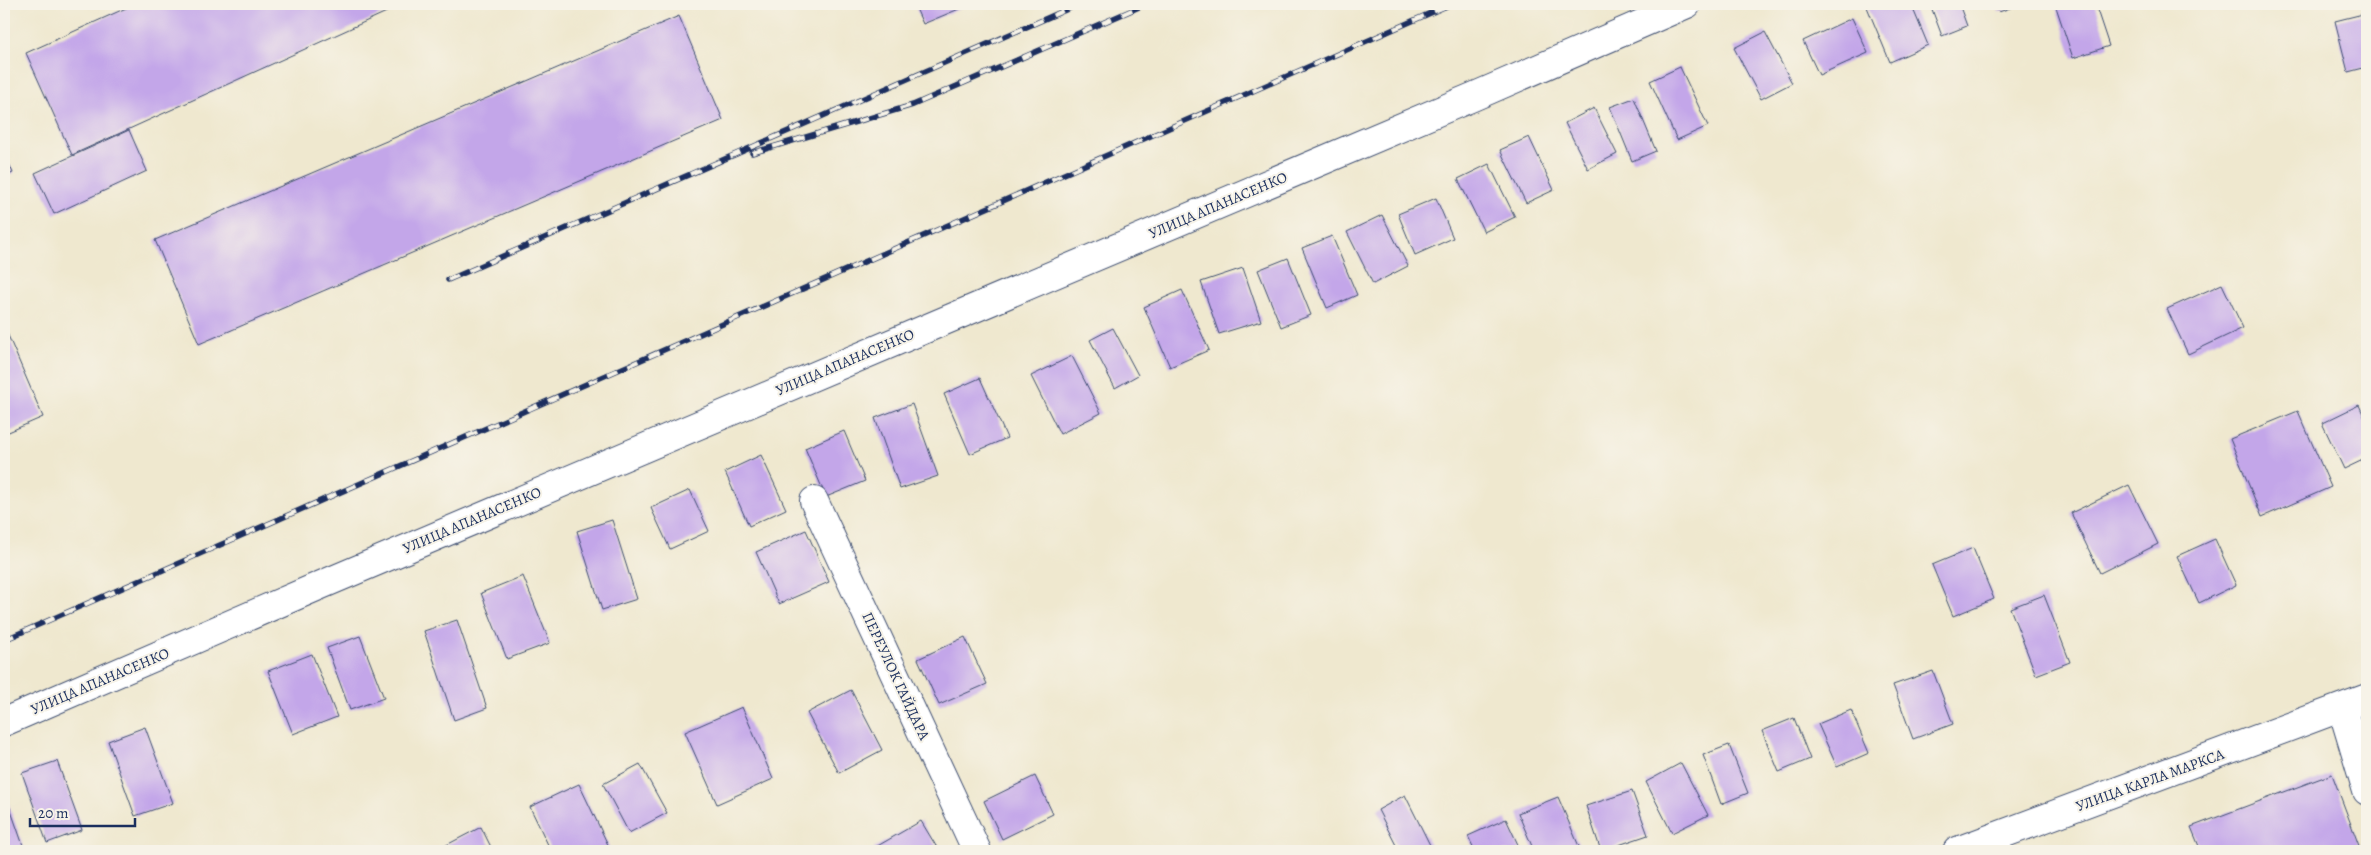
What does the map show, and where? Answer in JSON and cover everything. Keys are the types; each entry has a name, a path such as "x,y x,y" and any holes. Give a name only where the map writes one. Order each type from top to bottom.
{"street":[{"name":"УЛИЦА АПАНАСЕНКО","path":"4,722 321,585 1476,96 1687,4"},
{"name":"ПЕРЕУЛОК ГАЙДАРА","path":"814,501 977,851"},
{"name":"УЛИЦА КАРЛА МАРКСА","path":"1956,851 2367,698"},
{"path":"2342,708 2367,791"}],"building":[{"path":"135,4 404,4 72,155 26,53"},
{"path":"914,4 971,4 923,24"},
{"path":"1875,4 1911,4 1928,45 1890,62 1867,7"},
{"path":"1930,4 1959,4 1967,26 1942,36"},
{"path":"1996,4 2021,4 1999,12"},
{"path":"2055,4 2095,4 2109,46 2073,58"},
{"path":"2367,13 2367,67 2348,72 2335,21"},
{"path":"679,16 723,120 199,344 155,240"},
{"path":"1852,18 1868,53 1819,75 1803,41"},
{"path":"1765,32 1792,83 1761,99 1734,48"},
{"path":"1680,67 1708,126 1677,140 1650,81"},
{"path":"1634,98 1656,151 1632,161 1610,107"},
{"path":"1594,108 1617,154 1588,169 1565,123"},
{"path":"129,130 147,171 54,214 35,173"},
{"path":"1529,137 1554,190 1526,203 1500,150"},
{"path":"4,152 13,173 4,177"},
{"path":"1489,164 1515,217 1484,232 1458,179"},
{"path":"1436,198 1453,238 1415,255 1398,214"},
{"path":"1382,215 1408,266 1373,284 1347,232"},
{"path":"1332,236 1357,295 1327,308 1302,248"},
{"path":"1288,258 1311,315 1281,327 1258,270"},
{"path":"1243,268 1261,321 1219,334 1201,282"},
{"path":"2222,284 2243,328 2188,354 2167,309"},
{"path":"1182,290 1209,350 1170,367 1144,307"},
{"path":"4,326 43,417 4,434"},
{"path":"1113,328 1138,375 1115,388 1090,340"},
{"path":"1072,356 1101,413 1060,434 1031,376"},
{"path":"980,378 1007,438 970,454 944,394"},
{"path":"912,404 938,476 900,489 875,418"},
{"path":"2359,405 2367,423 2367,458 2344,469 2322,423"},
{"path":"2298,411 2331,487 2262,517 2230,439"},
{"path":"844,431 865,481 826,497 805,448"},
{"path":"761,455 786,509 749,526 725,472"},
{"path":"2129,485 2158,544 2100,573 2071,513"},
{"path":"690,490 709,531 670,549 651,508"},
{"path":"612,520 637,599 602,610 577,531"},
{"path":"806,530 829,582 779,604 756,552"},
{"path":"2215,539 2236,585 2199,603 2177,556"},
{"path":"1973,548 1994,599 1953,616 1932,565"},
{"path":"523,576 550,643 507,659 481,593"},
{"path":"2044,595 2070,662 2036,675 2010,608"},
{"path":"457,620 487,708 454,720 424,631"},
{"path":"360,636 384,698 350,710 327,648"},
{"path":"965,637 987,684 939,705 918,659"},
{"path":"312,654 337,717 293,734 268,671"},
{"path":"1933,671 1953,724 1913,739 1893,685"},
{"path":"851,690 882,750 839,773 807,713"},
{"path":"742,707 773,779 717,804 685,732"},
{"path":"1851,710 1869,753 1837,767 1818,724"},
{"path":"1794,718 1810,759 1779,772 1762,731"},
{"path":"145,727 173,803 135,816 108,741"},
{"path":"1729,745 1748,793 1721,804 1703,755"},
{"path":"57,761 82,830 47,843 22,773"},
{"path":"1681,763 1708,815 1672,833 1646,782"},
{"path":"640,764 667,813 629,833 603,784"},
{"path":"2332,774 2361,851 2201,851 2191,827"},
{"path":"1035,776 1053,814 1002,839 984,801"},
{"path":"579,784 610,849 606,851 551,851 530,807"},
{"path":"4,791 25,851 4,851"},
{"path":"1632,791 1648,835 1601,851 1586,806"},
{"path":"1405,795 1432,849 1429,851 1399,851 1378,810"},
{"path":"1558,797 1581,851 1534,851 1518,813"},
{"path":"1506,819 1521,851 1475,851 1468,836"},
{"path":"921,821 939,851 875,851 874,848"},
{"path":"481,827 493,851 435,851"}],"railway":[{"path":"448,280 1079,4"},
{"path":"752,153 913,105 1146,4"},
{"path":"4,640 1451,4"}]}
